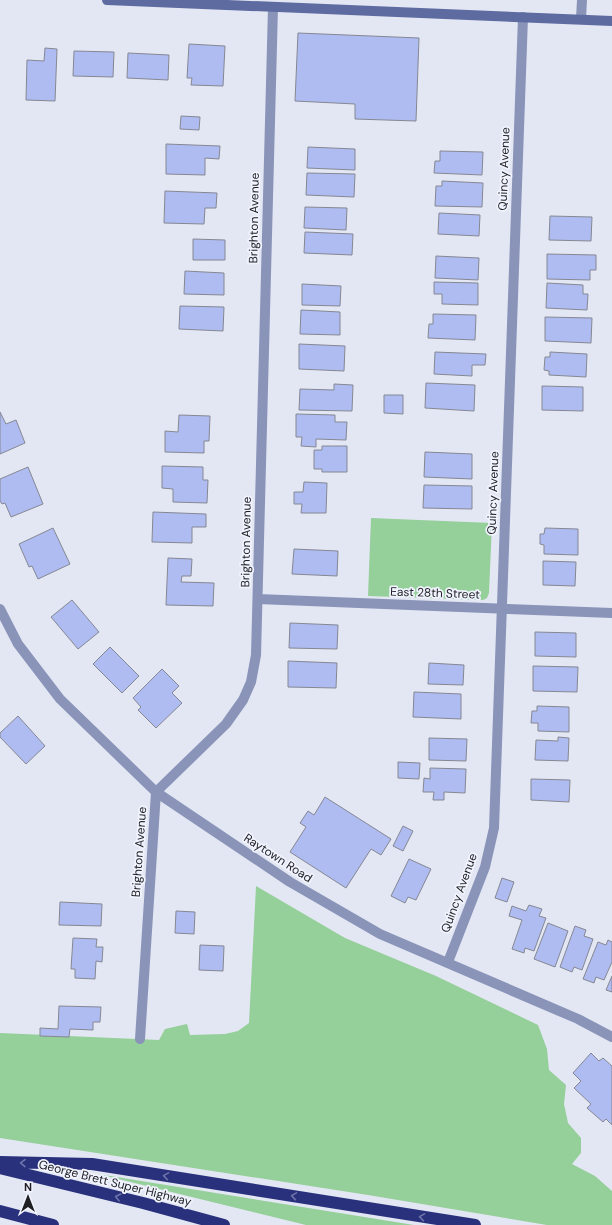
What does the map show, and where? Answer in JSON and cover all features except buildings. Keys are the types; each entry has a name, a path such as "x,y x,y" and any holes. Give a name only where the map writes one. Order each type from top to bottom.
{"highway":[{"path":"0,1162 92,1164 475,1225"},
{"name":"George Brett Super Highway","path":"0,1168 143,1203 224,1225"},
{"path":"0,1210 53,1225"}],"main road":[{"path":"107,0 273,7 296,4 612,21"}],"street":[{"path":"581,19 582,0"},
{"name":"Brighton Avenue","path":"140,1039 156,792 226,724 243,700 251,682 256,655 273,7"},
{"name":"Quincy Avenue","path":"448,962 485,867 494,828 522,17"},
{"name":"East 28th Street","path":"258,599 612,613"},
{"name":"Raytown Road","path":"0,609 18,644 60,699 156,792 290,882 380,934 578,1019 612,1037"}],"green space":[{"path":"371,518 492,523 489,593 487,598 483,600 368,596"},
{"path":"256,886 345,938 436,976 538,1025 547,1049 549,1070 566,1085 564,1104 568,1123 581,1138 581,1153 572,1164 595,1176 612,1191 612,1225 547,1225 368,1195 0,1138 0,1033 159,1040 165,1029 187,1024 190,1035 225,1034 238,1031 249,1023"},
{"path":"98,1174 414,1225 306,1225"}]}
